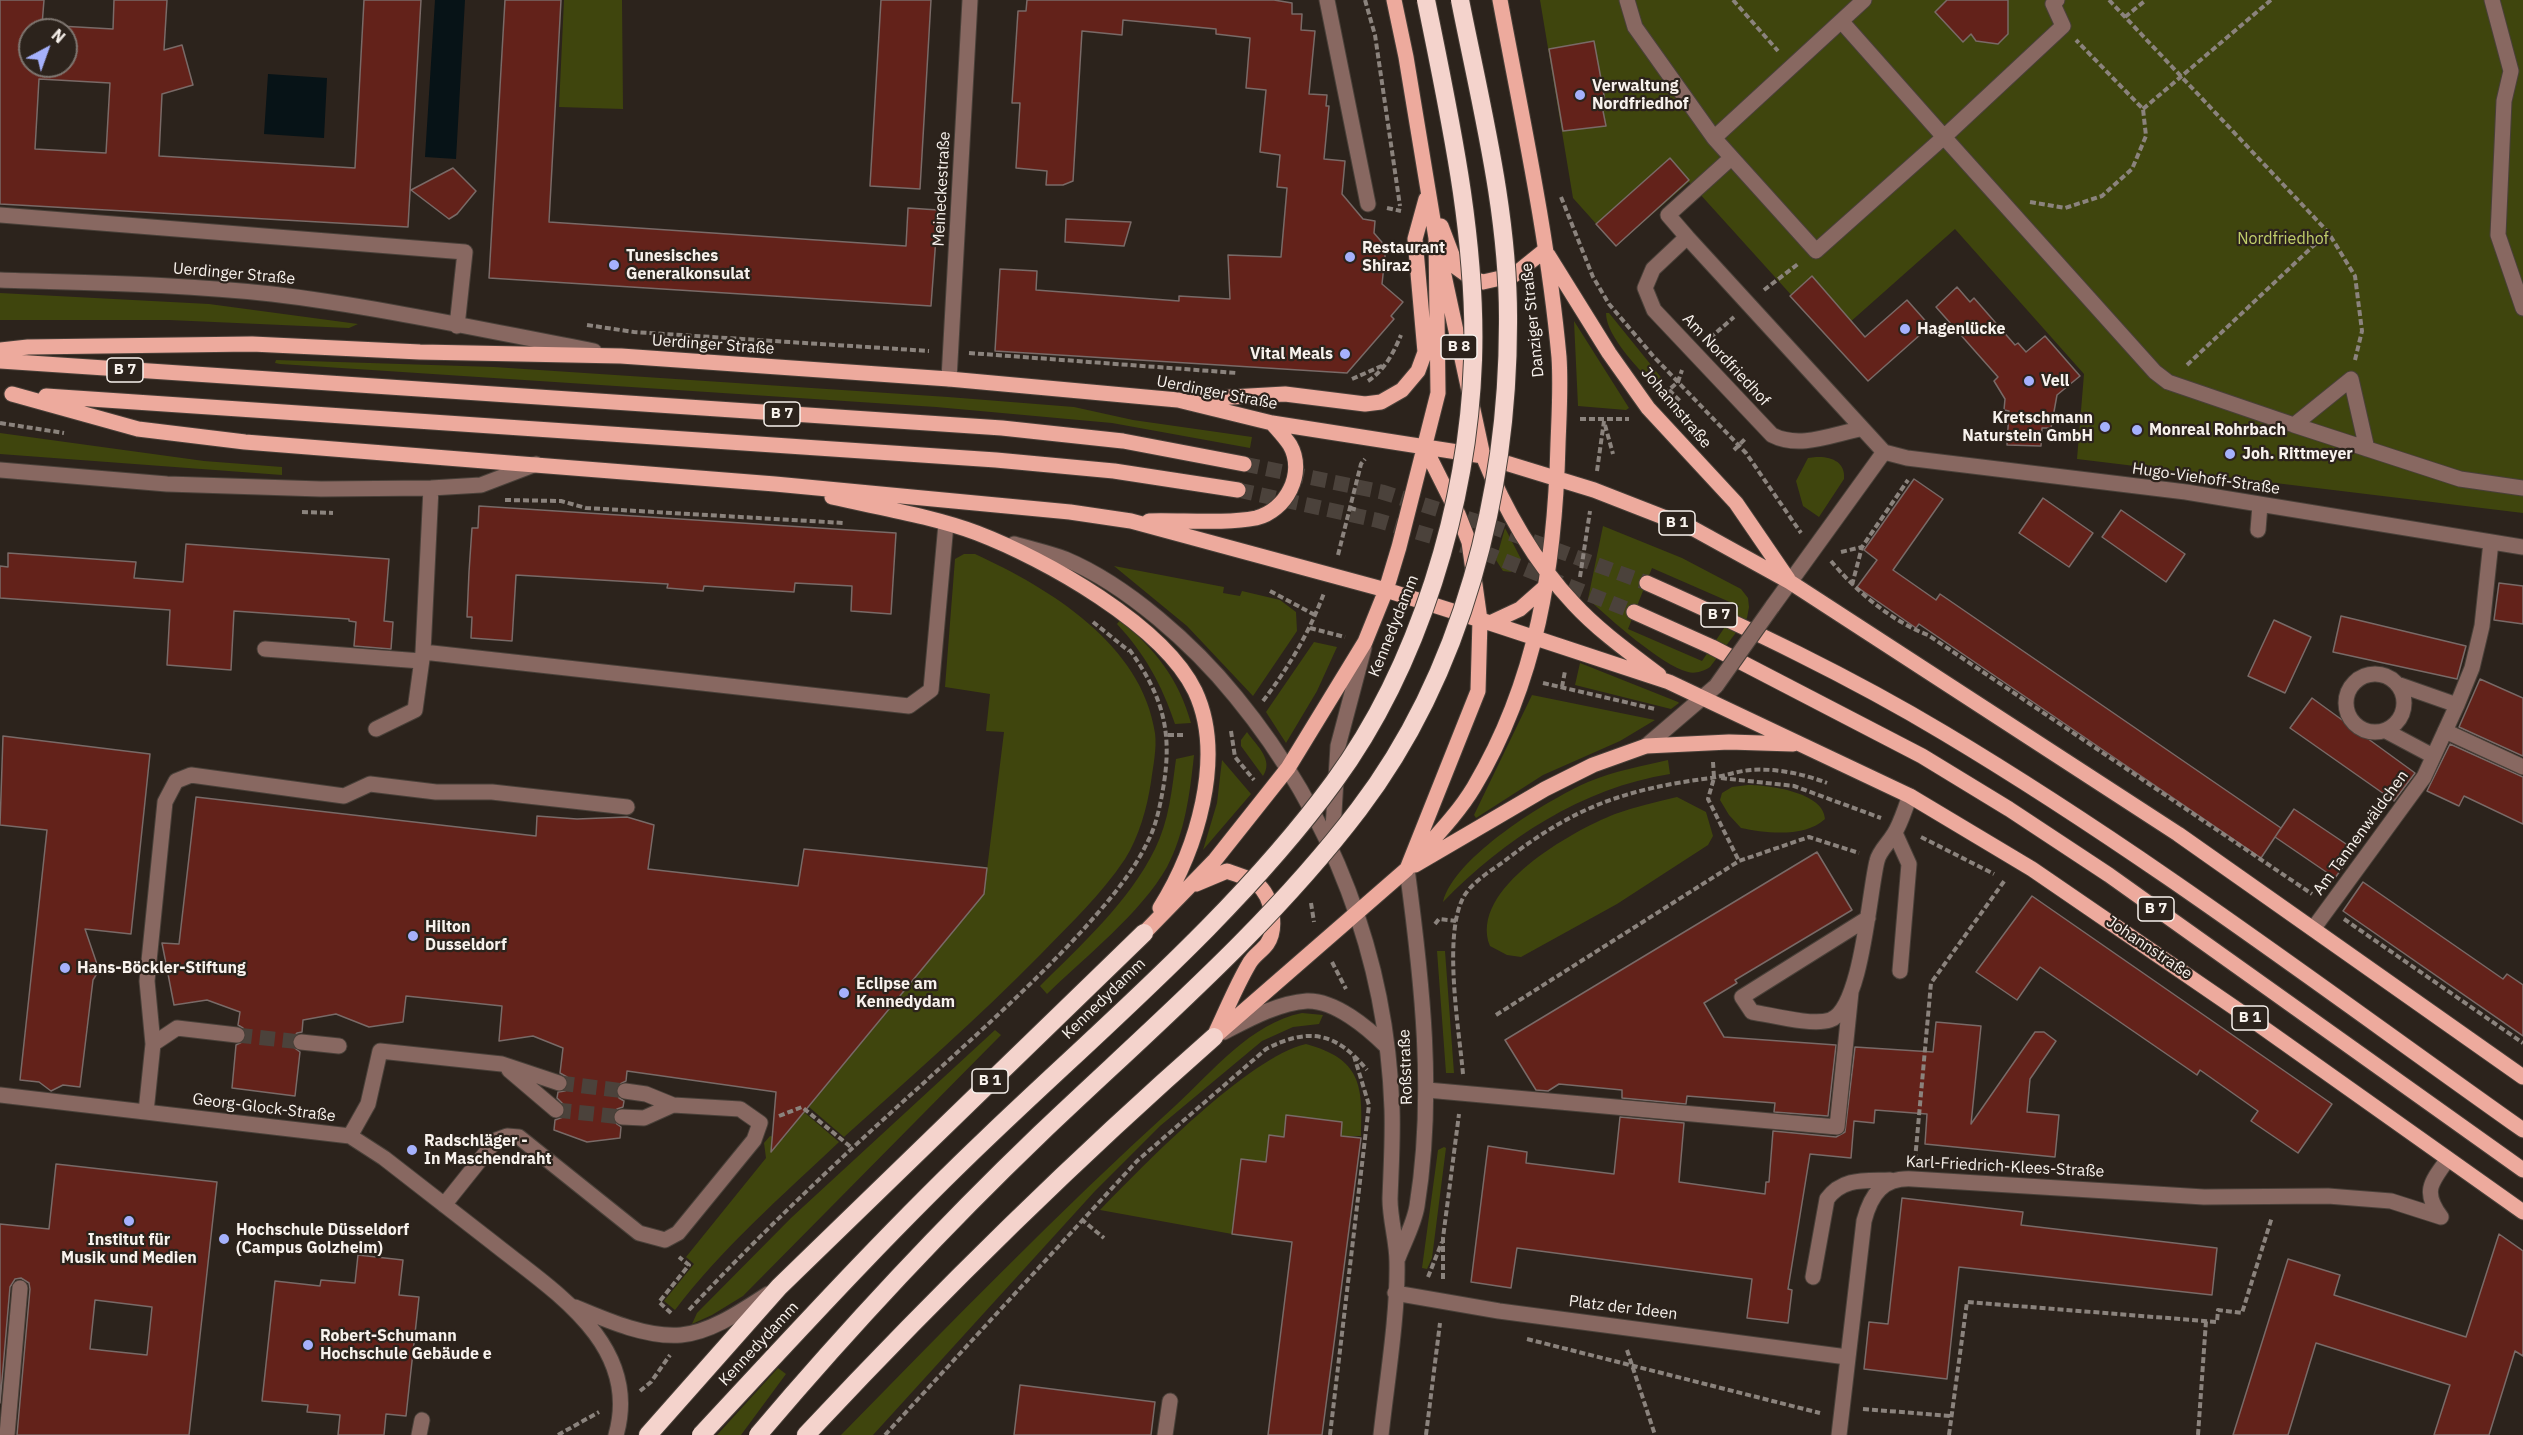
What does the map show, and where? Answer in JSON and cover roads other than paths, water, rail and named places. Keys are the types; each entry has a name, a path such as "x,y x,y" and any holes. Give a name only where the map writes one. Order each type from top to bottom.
{"highway":[{"name":"Kennedydamm","path":"701,1435 810,1318 969,1155 1181,952 1258,873 1304,822 1336,780 1382,704 1418,625 1448,533 1457,495 1467,427 1473,361 1464,212 1426,0"},
{"name":"Danziger Straße","path":"758,1435 928,1246 1274,909 1332,843 1384,771 1427,694 1456,628 1479,553 1497,470 1505,418 1509,319 1506,249 1460,0"},
{"name":"Kennedydamm","path":"648,1435 779,1287 1144,933"},
{"name":"B 1","path":"806,1435 887,1348 1060,1176 1214,1037"}],"main road":[{"path":"1394,0 1408,68 1436,238 1438,393 1425,448 1458,513 1469,542 1485,622 1478,690 1407,869"},
{"name":"Danziger Straße","path":"1500,0 1545,250 1559,359 1557,478 1548,580 1536,639"},
{"path":"1427,193 1457,268 1471,278 1484,282 1507,278 1545,250"},
{"path":"1178,400 1285,394 1365,404 1381,402 1402,390 1418,371 1425,352 1416,239 1427,193"},
{"name":"B 8","path":"1436,238 1484,456 1500,493 1548,580"},
{"name":"Johannstraße","path":"1545,250 1609,353 1648,408 1736,503 1790,582"},
{"path":"0,350 27,347 252,344 621,356"},
{"name":"Uerdinger Straße","path":"621,356 949,379 1178,400 1272,423 1425,448"},
{"name":"B 7","path":"0,360 1002,428 1123,441 1244,464"},
{"path":"6,394 138,429 245,442 775,483 1070,512 1131,521 1386,590 1485,622 1520,609 1548,580"},
{"name":"B 7","path":"6,394 996,460 1114,471 1238,490"},
{"path":"1131,521 1246,518 1275,510 1287,497 1293,483 1295,468 1291,447 1272,423"},
{"name":"Johannstraße","path":"1425,448 1484,456 1594,489 1694,529 1790,582 2120,795 2523,1077"},
{"name":"B 1","path":"1386,590 1425,448"},
{"path":"775,483 977,533 1050,566 1101,597 1146,634 1183,672 1195,692 1207,735 1204,794 1197,828 1168,895 1144,933"},
{"name":"Johannstraße","path":"1548,580 1575,606 1669,682"},
{"name":"B 7","path":"1647,583 1790,650 1941,731 2030,786 2126,849 2523,1130"},
{"name":"Kennedydamm","path":"1144,933 1237,833 1288,768 1365,642 1386,590"},
{"name":"B 7","path":"1634,612 1712,647 1892,740 2009,809 2109,875 2523,1170"},
{"name":"Johannstraße","path":"1485,622 1669,682 1910,796 2038,873 2248,1017 2523,1212"},
{"path":"1407,869 1473,788 1516,700 1536,639"},
{"name":"Johannstraße","path":"1407,869 1545,789 1593,765 1646,746 1729,742 1796,744"},
{"name":"B 1","path":"1214,1037 1407,869"},
{"path":"1189,886 1227,871 1249,879 1259,886 1266,895 1272,914 1272,933 1267,945 1250,962 1214,1037"}],"street":[{"name":"Meineckestraße","path":"949,379 970,0"},
{"path":"1327,0 1368,204"},
{"path":"1627,0 1635,27 1714,138 1730,159 1816,251 1944,137 2063,26 2053,4 2057,0"},
{"path":"1714,138 1864,0"},
{"path":"2492,0 2511,71 2505,101 2498,235 2523,308"},
{"path":"1842,22 2155,372 2168,382 2460,479 2523,488"},
{"path":"1730,159 1668,215 1860,429 1884,452"},
{"path":"0,215 465,252 458,326"},
{"name":"Am Nordfriedhof","path":"1687,237 1653,269 1648,278 1645,288 1654,310 1772,435 1786,442 1798,442 1860,429"},
{"name":"Uerdinger Straße","path":"0,280 198,287 273,294 621,356"},
{"path":"2294,425 2351,378 2367,449"},
{"name":"Johannstraße","path":"1646,746 1705,698 1716,686 1884,452"},
{"name":"Hugo-Viehoff-Straße","path":"1884,452 1907,458 2186,492 2523,547"},
{"path":"0,470 167,484 321,489 431,488 481,485 536,464"},
{"path":"376,729 415,710 422,656 431,488"},
{"path":"2258,530 2260,505"},
{"path":"265,649 422,656 909,706 931,690 946,524"},
{"path":"977,533 1065,559 1131,597 1189,646 1221,678 1251,715 1288,768 1332,846"},
{"name":"Am Tannenwäldchen","path":"2313,929 2424,777 2472,668 2482,626 2491,542"},
{"path":"1332,846 1338,746 1365,642"},
{"path":"2400,685 2405,696 2405,710 2399,722 2386,731 2374,733 2361,729 2349,717 2345,702 2348,690 2357,679 2369,673 2386,675 2400,685 2457,705"},
{"path":"2386,731 2433,756"},
{"path":"2445,731 2523,767"},
{"path":"146,1112 153,1044 147,981 165,802 177,781 192,775 344,796 370,784 435,792 492,792 627,807"},
{"path":"1427,1090 1837,1127 1851,992 1868,918 1877,858 1897,829 1910,796"},
{"path":"1897,829 1909,864 1900,971"},
{"name":"Roßstraße","path":"1332,846 1357,913 1378,988 1392,1108 1390,1201 1398,1261 1381,1435"},
{"name":"Roßstraße","path":"1398,1261 1416,1208 1427,1090 1417,940 1407,869"},
{"path":"1851,992 1844,1009 1831,1020 1816,1021 1752,1012 1743,997 1868,918"},
{"path":"1214,1037 1259,1014 1309,1001 1335,1009 1356,1020 1369,1028 1386,1046"},
{"path":"153,1044 177,1028 237,1035"},
{"path":"301,1042 339,1046"},
{"path":"350,1136 368,1104 380,1051 502,1064 559,1083"},
{"path":"502,1064 556,1110"},
{"path":"444,1205 496,1140 507,1136 519,1137 639,1233 665,1240 678,1233 754,1140 760,1123 740,1109 673,1105 646,1094 625,1091"},
{"name":"Georg-Glock-Straße","path":"0,1095 350,1136 384,1158 575,1308 602,1342 614,1369 622,1402 616,1435"},
{"path":"622,1117 644,1118 673,1105"},
{"name":"Karl-Friedrich-Klees-Straße","path":"1839,1435 1847,1357 1869,1204 1877,1191 1890,1180 1913,1179 2204,1197 2328,1196 2391,1201 2441,1217 2430,1203 2430,1188 2448,1159"},
{"path":"1813,1277 1827,1199 1834,1189 1850,1181 1890,1180"},
{"name":"Georg-Glock-Straße","path":"575,1308 636,1330 681,1335 710,1326 737,1313 779,1287"},
{"path":"7,1435 20,1288"},
{"name":"Platz der Ideen","path":"1395,1293 1499,1311 1847,1357"},
{"path":"1165,1435 1170,1401"}],"tunnel":[{"path":"1244,464 1382,492 1482,523 1647,583"},
{"path":"1238,490 1376,520 1475,549 1634,612"},
{"path":"237,1035 301,1042"},
{"path":"559,1083 625,1091"},
{"path":"556,1110 622,1117"}],"place":[{"name":"Verwaltung Nordfriedhof","path":"1580,95"},
{"name":"Restaurant Shiraz","path":"1350,257"},
{"name":"Tunesisches Generalkonsulat","path":"614,265"},
{"name":"Hagenlücke","path":"1905,329"},
{"name":"Vital Meals","path":"1345,354"},
{"name":"Vell","path":"2029,381"},
{"name":"Kretschmann Naturstein GmbH","path":"2105,427"},
{"name":"Monreal Rohrbach","path":"2137,430"},
{"name":"Joh. Rittmeyer","path":"2230,454"},
{"name":"Hilton Dusseldorf","path":"413,936"},
{"name":"Hans-Böckler-Stiftung","path":"65,968"},
{"name":"Eclipse am Kennedydam","path":"844,993"},
{"name":"Radschläger - In Maschendraht","path":"412,1150"},
{"name":"Institut für Musik und Medien","path":"129,1221"},
{"name":"Hochschule Düsseldorf (Campus Golzheim)","path":"224,1239"},
{"name":"Robert-Schumann Hochschule Gebäude e","path":"308,1345"}],"park label":[{"name":"Nordfriedhof","path":"2283,239"}]}
